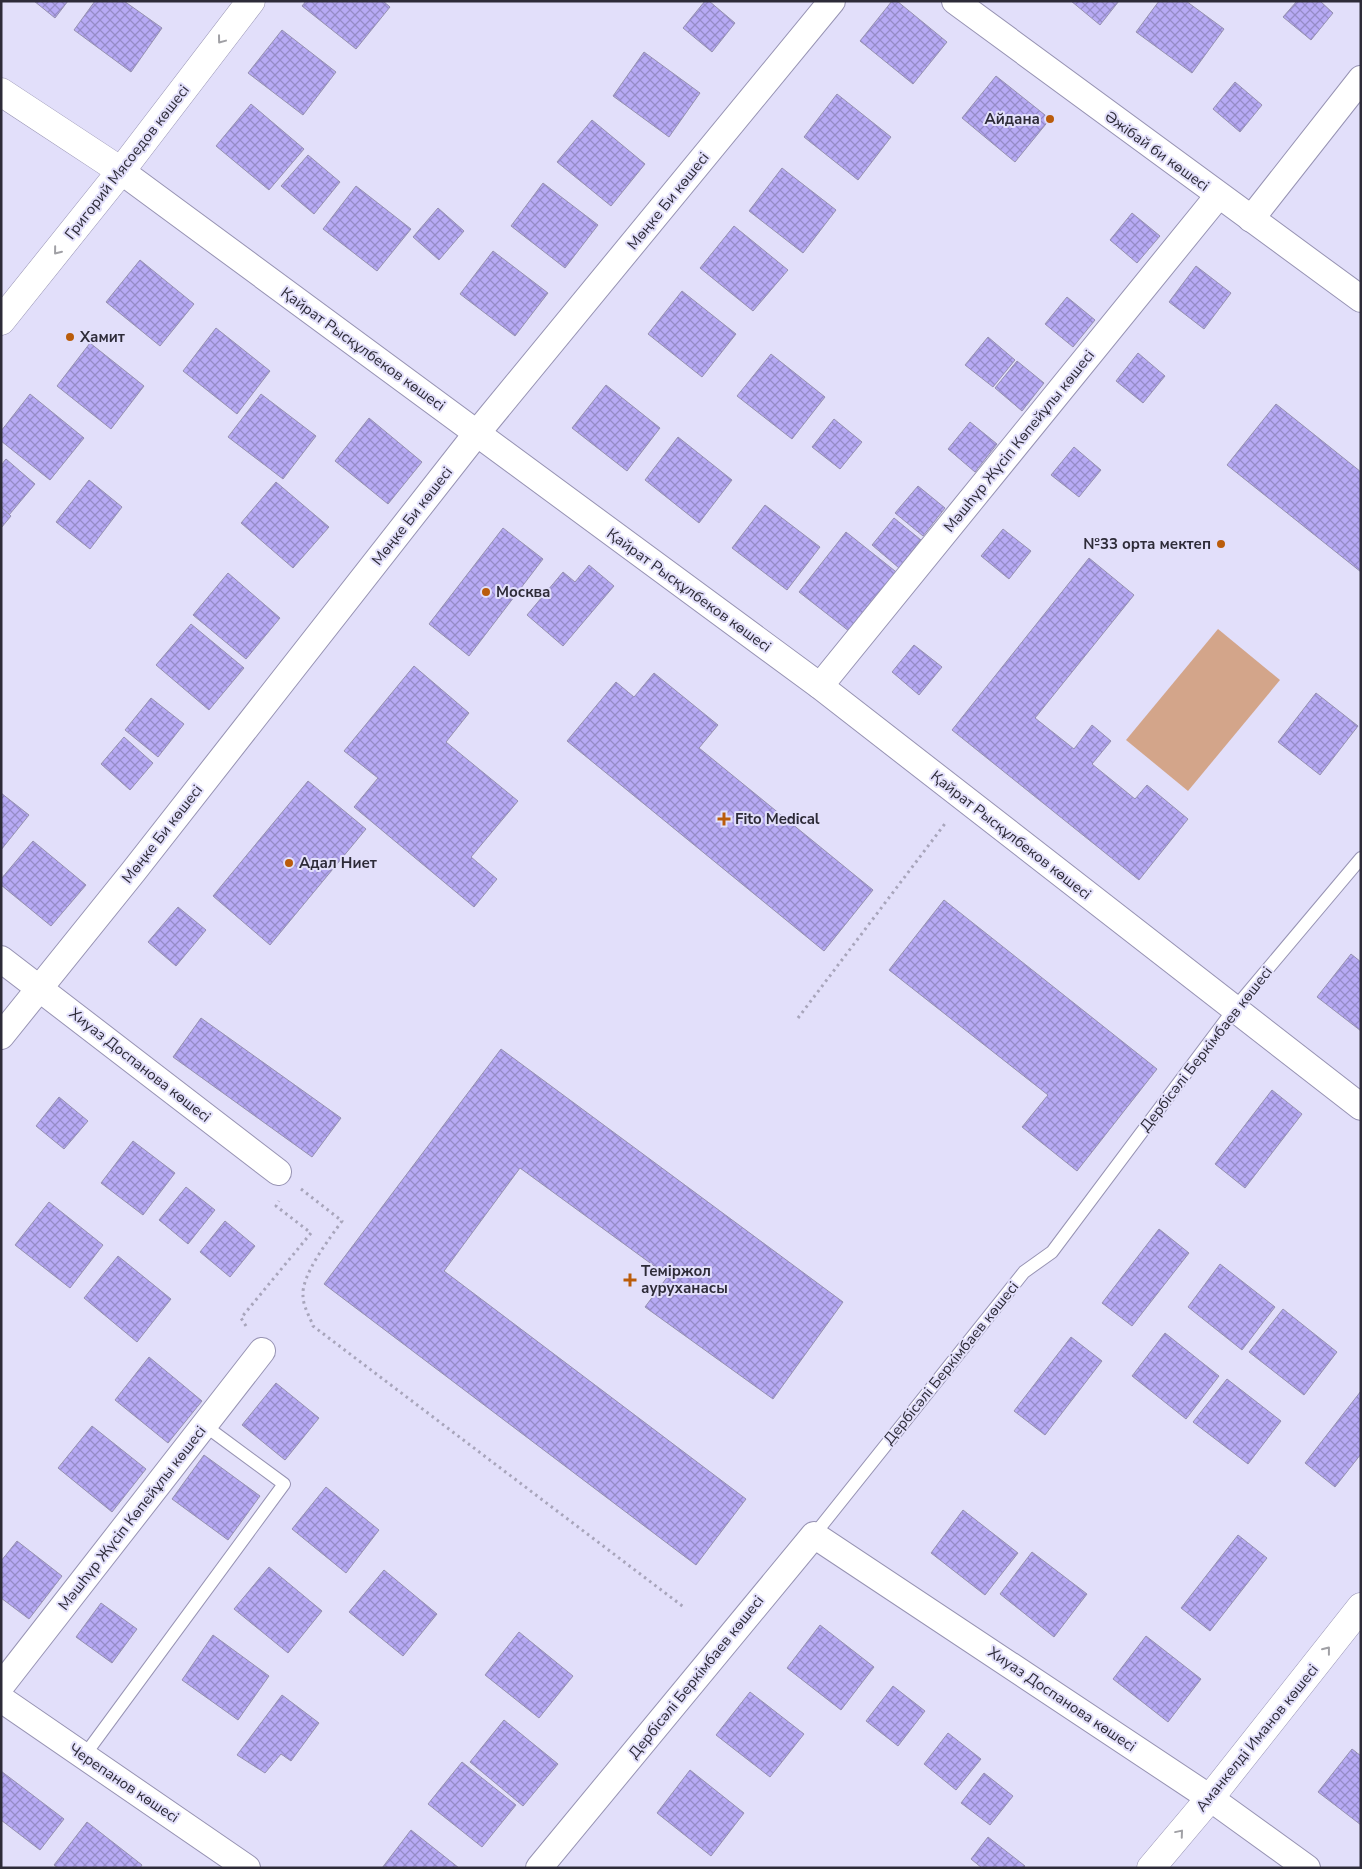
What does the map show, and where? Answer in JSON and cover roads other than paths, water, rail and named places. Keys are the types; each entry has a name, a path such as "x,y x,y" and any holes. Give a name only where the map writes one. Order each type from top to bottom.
{"main road":[{"name":"Григорий Мясоедов көшесі","path":"1,320 121,171 251,1"},
{"name":"Қайрат Рысқұлбеков көшесі","path":"1,92 121,171"},
{"name":"Аманкелді Иманов көшесі","path":"1151,1868 1210,1798 1361,1607"}],"street":[{"name":"Мөңке Би көшесі","path":"1,1036 133,872 477,434 832,1"},
{"name":"Әжібай би көшесі","path":"955,1 1218,196 1361,299"},
{"path":"1250,219 1361,79"},
{"name":"Қайрат Рысқұлбеков көшесі","path":"121,171 820,686 1361,1107"},
{"name":"Мәшһүр Жүсіп Көпейұлы көшесі","path":"820,686 1218,196"},
{"name":"Хиуаз Доспанова көшесі","path":"1,959 285,1177"},
{"name":"Мәшһүр Жүсіп Көпейұлы көшесі","path":"1,1686 262,1351"},
{"name":"Хиуаз Доспанова көшесі","path":"814,1535 1210,1798 1307,1868"},
{"name":"Дербісәлі Беркімбаев көшесі","path":"539,1868 814,1535"},
{"name":"Черепанов көшесі","path":"1,1699 247,1868"}],"lane":[{"name":"Дербісәлі Беркімбаев көшесі","path":"814,1535 1024,1272 1052,1252 1234,1009 1361,858"},
{"path":"84,1756 284,1484 204,1425"}],"place":[{"name":"Айдана","path":"1050,119"},
{"name":"Хамит","path":"70,337"},
{"name":"№33 орта мектеп","path":"1221,544"},
{"name":"Москва","path":"486,592"},
{"name":"Fito Medical","path":"724,819"},
{"name":"Адал Ниет","path":"289,863"},
{"name":"Теміржол ауруханасы","path":"630,1280"}]}
